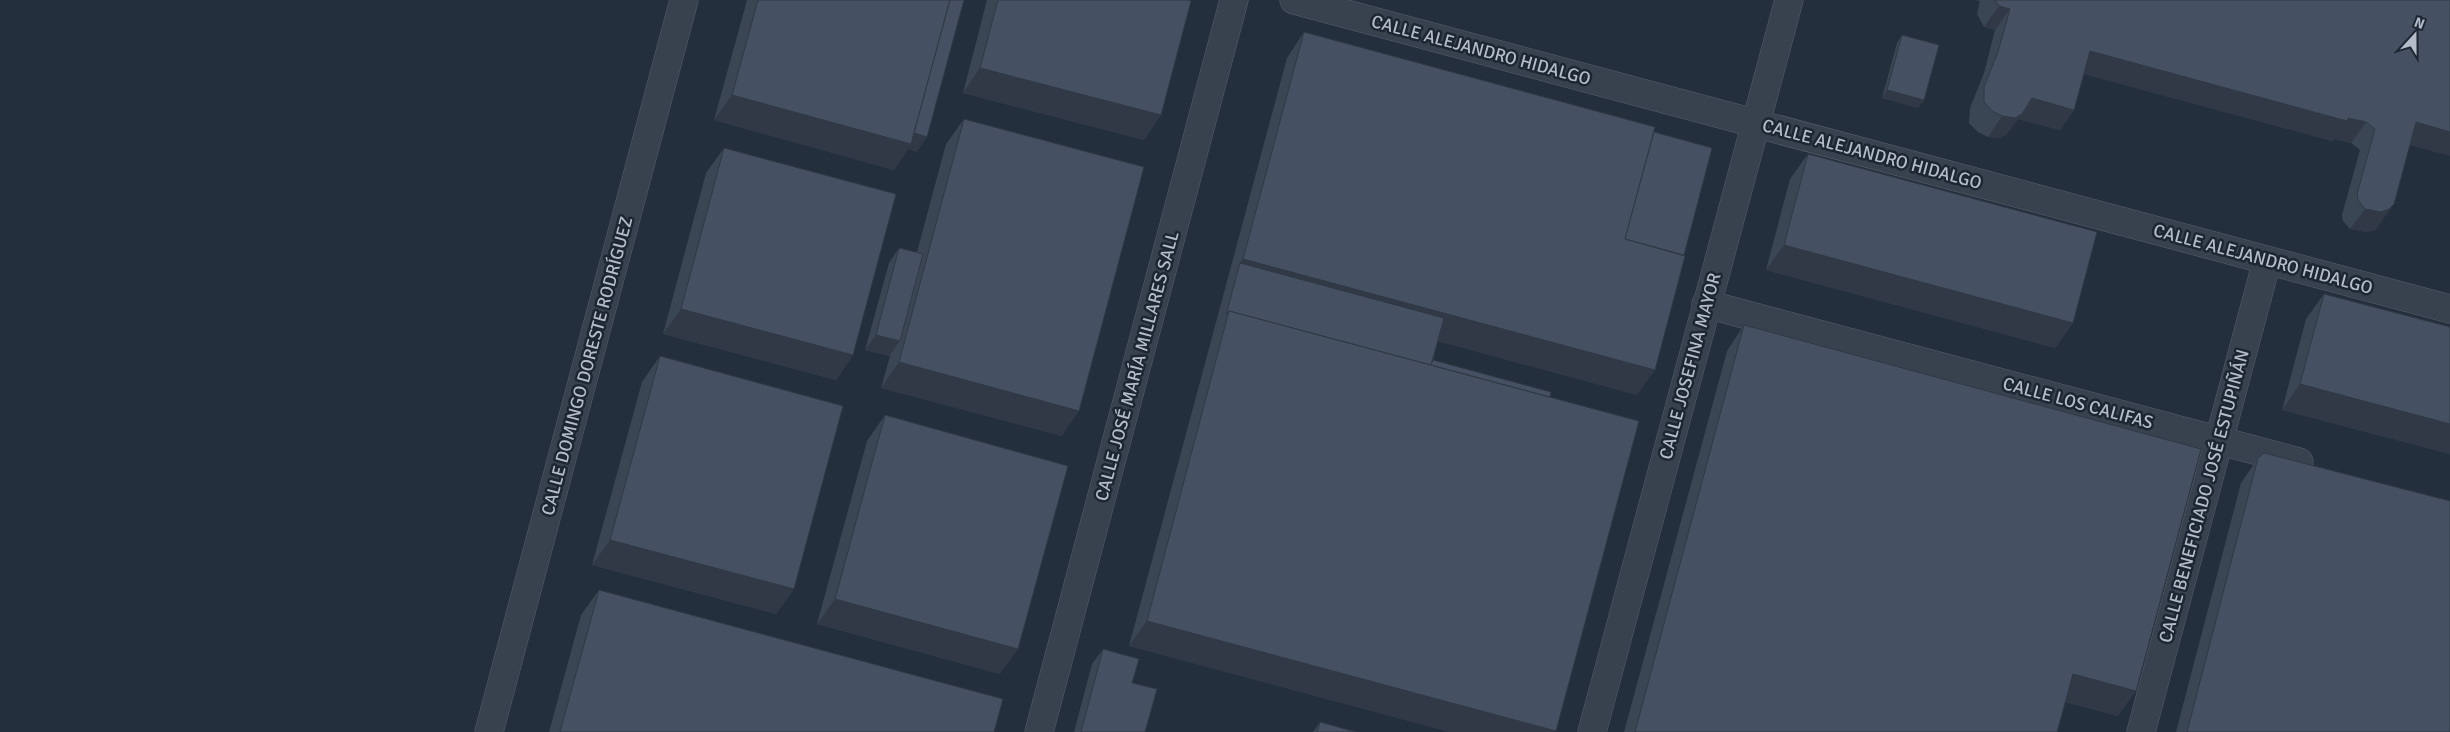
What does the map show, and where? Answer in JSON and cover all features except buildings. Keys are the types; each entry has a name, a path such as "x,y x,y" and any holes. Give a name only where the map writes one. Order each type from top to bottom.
{"street":[{"name":"CALLE DOMINGO DORESTE RODRÍGUEZ","path":"489,732 684,0"},
{"name":"CALLE JOSÉ MARÍA MILLARES SALL","path":"1039,732 1234,0"},
{"name":"CALLE ALEJANDRO HIDALGO","path":"1294,0 2450,309"},
{"name":"CALLE JOSEFINA MAYOR","path":"1592,732 1789,0"},
{"name":"CALLE BENEFICIADO JOSÉ ESTUPIÑÁN","path":"2141,732 2267,261"},
{"name":"CALLE LOS CALIFAS","path":"1706,304 2325,469"}]}
